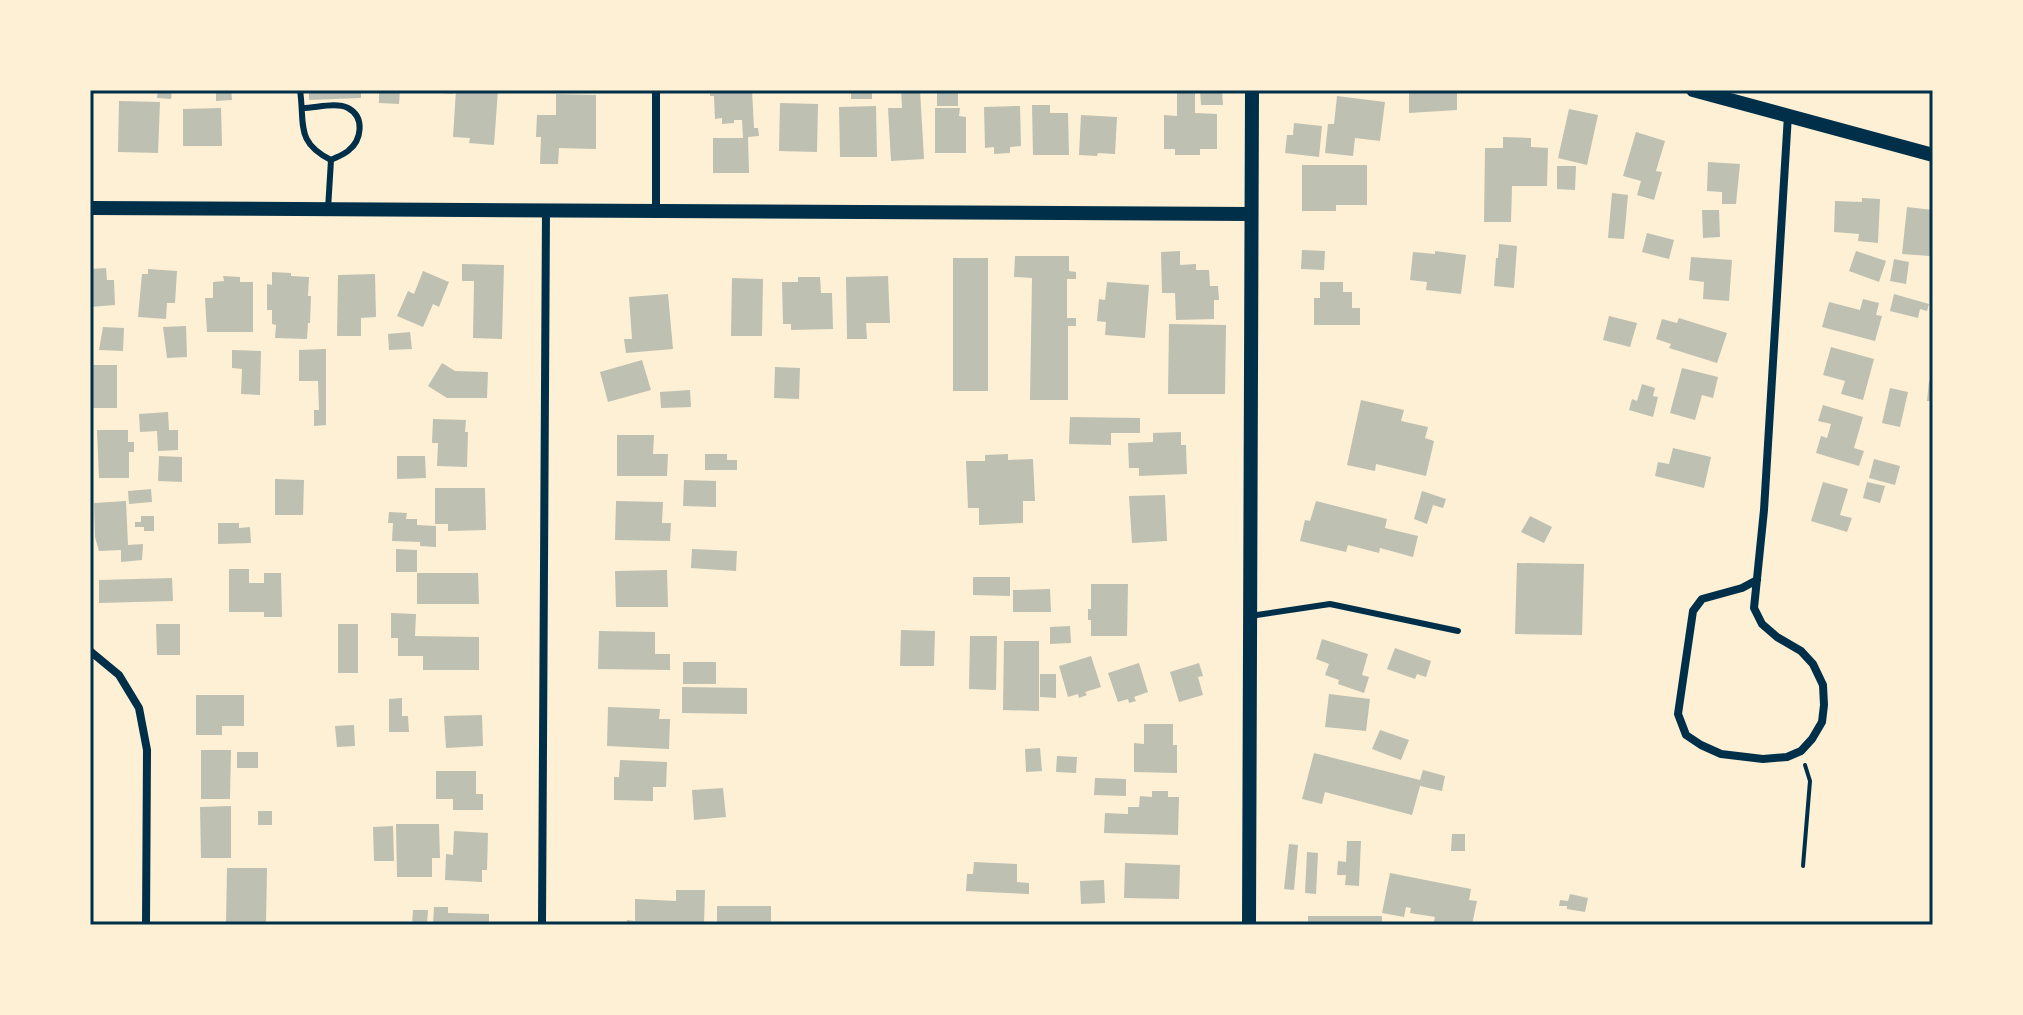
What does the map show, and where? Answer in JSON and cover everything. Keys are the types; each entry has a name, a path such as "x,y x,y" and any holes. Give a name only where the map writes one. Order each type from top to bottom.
{"street":[{"path":"656,90 656,212"},
{"path":"1249,925 1252,90"},
{"path":"1693,90 1933,155"},
{"path":"1757,580 1742,588 1702,599 1693,611 1678,714 1686,735 1721,754 1763,759 1787,757 1801,751 1812,739 1822,722 1824,705 1823,685 1813,664 1801,651 1762,624 1754,608 1757,580 1764,510 1788,115"},
{"path":"90,208 1251,214"},
{"path":"542,925 546,209"},
{"path":"90,651 119,675 139,708 147,750 146,925"}],"lane":[{"path":"300,90 303,129 309,145 331,160"},
{"path":"303,108 339,106 347,108 358,119 360,133 357,141 348,151 331,160"},
{"path":"328,209 331,160"},
{"path":"1249,616 1330,604 1458,631"}],"path":[{"path":"1801,751 1810,781 1803,866"}],"building":[{"path":"158,90 172,90 171,99 157,98"},
{"path":"216,90 231,90 232,100 216,101"},
{"path":"309,90 361,90 361,98 309,100"},
{"path":"379,90 400,90 399,104 379,103"},
{"path":"453,90 453,94 429,92"},
{"path":"456,90 498,90 494,145 469,143 470,138 453,137"},
{"path":"710,90 752,90 754,128 758,128 759,136 748,137 749,173 713,173 713,138 743,138 742,120 722,124 722,118 715,119 714,96 710,96"},
{"path":"851,90 872,90 872,99 851,99"},
{"path":"901,90 920,90 924,159 891,161 888,108 902,108"},
{"path":"937,90 958,90 958,106 937,106"},
{"path":"1200,90 1222,90 1223,105 1201,105"},
{"path":"1409,90 1457,90 1457,110 1409,113"},
{"path":"1177,92 1195,92 1195,113 1217,114 1217,149 1200,149 1200,155 1175,155 1175,149 1164,149 1164,115 1177,116"},
{"path":"556,94 596,95 596,149 559,148 558,164 540,164 541,137 536,137 537,115 556,115"},
{"path":"1337,96 1385,102 1380,141 1355,138 1353,156 1325,153 1328,124 1334,124"},
{"path":"119,101 160,102 158,153 118,152"},
{"path":"780,103 818,104 817,152 779,151"},
{"path":"1032,105 1050,105 1050,113 1068,113 1069,155 1033,155"},
{"path":"876,106 877,157 840,157 839,107"},
{"path":"1020,106 1021,146 1010,147 1010,153 994,154 994,147 985,148 984,107"},
{"path":"221,108 222,146 183,146 183,109"},
{"path":"935,108 960,108 959,116 966,117 966,153 935,153"},
{"path":"1569,109 1598,115 1587,165 1558,158"},
{"path":"1081,115 1117,117 1115,154 1079,155"},
{"path":"1294,123 1322,126 1319,157 1285,153 1287,135 1293,135"},
{"path":"1636,132 1665,141 1656,171 1662,172 1654,200 1637,195 1641,181 1623,176"},
{"path":"1503,137 1531,138 1531,147 1548,148 1547,186 1512,186 1511,222 1484,222 1485,148 1503,148"},
{"path":"1708,162 1740,164 1736,204 1722,204 1722,192 1707,191"},
{"path":"1302,165 1367,165 1367,205 1336,205 1336,211 1302,211"},
{"path":"1557,166 1576,166 1575,190 1557,189"},
{"path":"1612,193 1628,195 1624,239 1608,238"},
{"path":"1862,198 1880,199 1878,243 1858,241 1859,234 1834,232 1835,201 1862,202"},
{"path":"1907,207 1933,210 1930,256 1902,254"},
{"path":"1702,210 1719,210 1720,237 1703,238"},
{"path":"1647,233 1674,240 1669,259 1642,252"},
{"path":"1499,244 1517,246 1514,288 1494,286"},
{"path":"1302,250 1325,251 1324,270 1301,269"},
{"path":"1180,251 1180,265 1196,264 1196,270 1209,270 1210,286 1218,286 1219,300 1214,300 1214,319 1176,320 1175,293 1162,293 1161,252"},
{"path":"1435,251 1466,255 1461,294 1426,290 1427,282 1410,280 1413,252 1435,254"},
{"path":"1856,251 1886,261 1879,282 1849,271"},
{"path":"1015,256 1069,256 1069,271 1076,272 1076,279 1067,279 1067,318 1076,318 1076,326 1068,326 1068,400 1030,400 1032,278 1014,277"},
{"path":"1691,257 1732,260 1729,301 1703,299 1704,282 1689,280"},
{"path":"953,258 988,258 988,391 953,391"},
{"path":"1894,259 1909,262 1906,284 1890,281"},
{"path":"462,264 504,265 502,339 473,338 474,281 462,281"},
{"path":"106,268 107,280 114,280 115,305 90,307 90,269"},
{"path":"148,269 177,271 175,303 167,303 166,319 138,317 142,274 148,274"},
{"path":"423,271 449,282 439,307 433,304 423,327 397,316 408,291 414,294"},
{"path":"272,272 309,277 308,296 311,296 307,339 275,338 272,310 267,310 267,284 272,285"},
{"path":"375,274 376,317 361,318 361,336 337,336 338,275"},
{"path":"223,276 240,277 240,282 253,282 253,332 207,332 205,298 213,298 213,282 224,281"},
{"path":"888,276 890,323 866,323 867,339 847,339 846,277"},
{"path":"798,277 820,277 821,293 832,293 833,329 791,330 791,324 783,324 782,282 798,282"},
{"path":"732,278 763,279 762,336 731,336"},
{"path":"1107,282 1149,285 1145,338 1105,335 1106,322 1097,321 1099,299 1105,300"},
{"path":"1320,282 1343,282 1343,292 1352,292 1352,308 1360,308 1360,325 1314,325 1314,298 1320,298"},
{"path":"668,294 673,349 626,353 624,339 632,339 629,297"},
{"path":"1894,294 1929,304 1927,311 1920,309 1918,318 1890,311"},
{"path":"1863,299 1879,303 1876,315 1882,316 1875,341 1822,327 1829,302 1860,310"},
{"path":"1609,316 1637,323 1630,347 1603,340"},
{"path":"1679,318 1727,333 1717,363 1669,348 1671,344 1656,339 1662,319 1677,323"},
{"path":"1169,324 1226,325 1225,394 1168,394"},
{"path":"186,326 187,357 167,358 163,327"},
{"path":"103,327 124,328 123,351 99,350"},
{"path":"410,332 412,349 389,350 388,334"},
{"path":"1831,347 1874,359 1863,400 1841,394 1845,381 1823,375"},
{"path":"326,349 326,425 314,426 314,410 319,410 318,381 299,381 299,350"},
{"path":"232,350 261,351 260,395 241,394 242,369 232,368"},
{"path":"642,360 651,390 608,402 600,372"},
{"path":"442,363 455,371 488,372 487,398 447,398 428,386"},
{"path":"90,365 117,365 117,408 90,408"},
{"path":"775,367 800,368 799,399 774,398"},
{"path":"1682,368 1718,377 1713,398 1702,395 1695,420 1670,413"},
{"path":"1929,381 1933,382 1933,401 1927,401"},
{"path":"1642,384 1655,388 1653,396 1658,397 1653,417 1629,410 1632,399 1637,401"},
{"path":"1890,388 1908,392 1900,427 1882,423"},
{"path":"690,390 691,407 661,408 660,392"},
{"path":"1361,400 1404,410 1401,421 1428,427 1425,438 1434,441 1426,476 1376,464 1375,471 1347,465"},
{"path":"1823,405 1863,417 1854,448 1864,451 1859,466 1816,453 1821,436 1827,438 1831,424 1818,421"},
{"path":"168,412 169,430 178,430 178,450 158,451 157,431 140,432 139,414"},
{"path":"1070,417 1140,418 1140,433 1111,433 1111,445 1069,444"},
{"path":"433,419 466,420 467,467 437,466 438,443 432,443"},
{"path":"97,430 128,430 128,442 134,442 134,452 129,452 129,478 99,478"},
{"path":"1181,432 1181,445 1186,445 1187,474 1139,476 1139,468 1129,468 1128,443 1153,442 1153,433"},
{"path":"617,435 654,435 653,454 668,454 667,476 617,476"},
{"path":"1673,448 1711,457 1704,488 1655,476 1658,462 1669,464"},
{"path":"705,454 727,454 727,460 737,460 737,470 705,470"},
{"path":"1008,454 1008,460 1033,459 1035,501 1023,501 1023,523 979,525 979,508 968,508 966,461 985,461 985,455"},
{"path":"159,456 182,457 182,482 158,481"},
{"path":"397,456 425,456 426,478 397,479"},
{"path":"1874,459 1900,466 1895,485 1869,478"},
{"path":"275,479 304,480 303,515 275,515"},
{"path":"684,480 716,481 716,507 683,506"},
{"path":"1823,482 1848,489 1840,515 1852,518 1847,532 1811,521"},
{"path":"1867,482 1885,486 1880,503 1863,498"},
{"path":"435,488 485,488 486,530 448,531 448,524 435,524"},
{"path":"151,489 152,502 129,504 128,491"},
{"path":"1422,491 1446,499 1443,508 1433,505 1427,524 1414,519"},
{"path":"1165,495 1167,541 1132,543 1129,496"},
{"path":"126,501 128,545 143,544 142,560 121,562 121,550 99,551 95,537 94,503"},
{"path":"616,501 663,502 662,523 671,523 670,541 615,540"},
{"path":"1316,501 1387,519 1385,528 1418,536 1413,557 1380,548 1379,553 1348,545 1346,552 1300,541 1305,520 1310,521"},
{"path":"389,512 407,513 406,519 417,519 417,525 436,526 436,547 420,546 420,542 392,541 393,523 388,523"},
{"path":"141,516 154,516 154,531 135,527 135,522 141,522"},
{"path":"1530,516 1552,527 1544,543 1521,532"},
{"path":"218,523 239,523 239,528 250,527 251,543 218,544"},
{"path":"396,549 417,550 417,572 396,572"},
{"path":"692,549 737,551 736,571 691,568"},
{"path":"1517,563 1584,564 1582,635 1515,634"},
{"path":"229,569 249,569 249,583 264,583 264,573 281,573 282,617 264,617 264,612 229,612"},
{"path":"667,570 668,607 616,607 615,571"},
{"path":"417,573 478,573 479,604 417,604"},
{"path":"973,577 1010,577 1010,596 973,595"},
{"path":"172,578 173,601 99,603 99,580"},
{"path":"1091,584 1128,584 1127,636 1091,636 1088,609 1091,609"},
{"path":"1050,589 1051,612 1013,612 1013,590"},
{"path":"391,613 416,614 415,636 479,637 479,670 423,670 423,656 398,656 398,638 391,638"},
{"path":"156,624 180,624 180,655 157,655"},
{"path":"338,624 358,624 358,673 338,673"},
{"path":"1070,626 1071,643 1050,644 1050,627"},
{"path":"901,630 935,631 934,666 900,666"},
{"path":"599,631 655,632 655,654 670,654 670,670 598,669"},
{"path":"970,636 997,636 996,690 969,689"},
{"path":"1322,639 1368,654 1362,675 1369,677 1364,693 1338,684 1339,680 1325,675 1329,664 1316,659"},
{"path":"1004,641 1039,641 1039,711 1003,710"},
{"path":"1395,648 1431,661 1426,677 1417,674 1415,679 1387,669"},
{"path":"1091,656 1101,687 1085,692 1087,695 1079,698 1078,694 1068,697 1059,666"},
{"path":"683,662 716,662 716,684 683,684"},
{"path":"1139,663 1148,692 1134,697 1136,701 1129,703 1128,699 1118,702 1108,673"},
{"path":"1199,663 1203,676 1198,677 1203,695 1179,702 1170,672"},
{"path":"1040,674 1056,674 1056,698 1040,697"},
{"path":"682,687 747,688 747,714 682,713"},
{"path":"1329,694 1370,699 1366,731 1325,727"},
{"path":"196,695 244,695 244,726 222,726 222,735 196,735"},
{"path":"402,698 402,716 408,716 409,732 389,732 389,699"},
{"path":"608,707 660,709 659,719 670,719 669,749 607,746"},
{"path":"482,715 483,746 446,748 444,716"},
{"path":"1144,724 1173,724 1177,773 1134,772 1134,743 1144,744"},
{"path":"354,725 355,746 337,747 335,726"},
{"path":"1380,730 1409,740 1401,760 1372,749"},
{"path":"1040,748 1042,771 1026,772 1025,749"},
{"path":"201,750 231,750 230,799 201,799"},
{"path":"237,752 258,752 258,768 237,768"},
{"path":"1314,753 1420,780 1423,770 1445,776 1442,791 1420,786 1412,815 1325,792 1322,804 1302,799"},
{"path":"1057,756 1077,757 1076,773 1056,772"},
{"path":"620,760 667,762 666,787 653,787 653,801 614,800 614,777 619,777"},
{"path":"436,771 476,771 476,794 483,794 483,810 453,810 453,799 436,799"},
{"path":"1095,778 1126,779 1126,796 1094,795"},
{"path":"723,788 726,817 694,820 692,790"},
{"path":"1152,791 1168,791 1168,797 1179,797 1178,835 1104,833 1105,813 1128,814 1128,807 1139,807 1140,796 1152,797"},
{"path":"231,806 231,858 201,858 200,807"},
{"path":"258,811 272,811 272,825 258,825"},
{"path":"90,818 93,818 93,845 90,845"},
{"path":"396,824 439,824 440,858 432,858 432,877 397,877"},
{"path":"393,826 394,861 374,861 373,827"},
{"path":"454,831 488,833 487,870 482,870 482,882 445,880 446,854 453,855"},
{"path":"1452,834 1465,834 1465,851 1451,851"},
{"path":"1347,841 1361,841 1359,886 1345,885 1346,875 1337,875 1338,861 1346,862"},
{"path":"1289,844 1298,845 1294,890 1284,889"},
{"path":"1307,852 1318,853 1316,894 1305,893"},
{"path":"974,862 1017,864 1017,882 1029,883 1029,894 966,891 967,874 973,874"},
{"path":"1125,863 1180,865 1179,899 1124,898"},
{"path":"227,868 267,868 266,925 226,925"},
{"path":"1390,873 1471,889 1469,900 1477,901 1472,925 1433,925 1435,917 1410,913 1411,908 1406,907 1404,917 1382,913"},
{"path":"1104,880 1105,903 1081,904 1080,881"},
{"path":"676,890 705,890 704,925 626,925 627,920 635,921 635,899 676,901"},
{"path":"1570,894 1588,898 1585,912 1559,906 1560,900 1568,901"},
{"path":"717,906 771,906 771,925 717,925"},
{"path":"434,907 448,907 448,913 489,914 489,925 433,925"},
{"path":"413,910 428,910 427,925 412,925"},
{"path":"1308,916 1382,916 1382,925 1308,925"}]}
